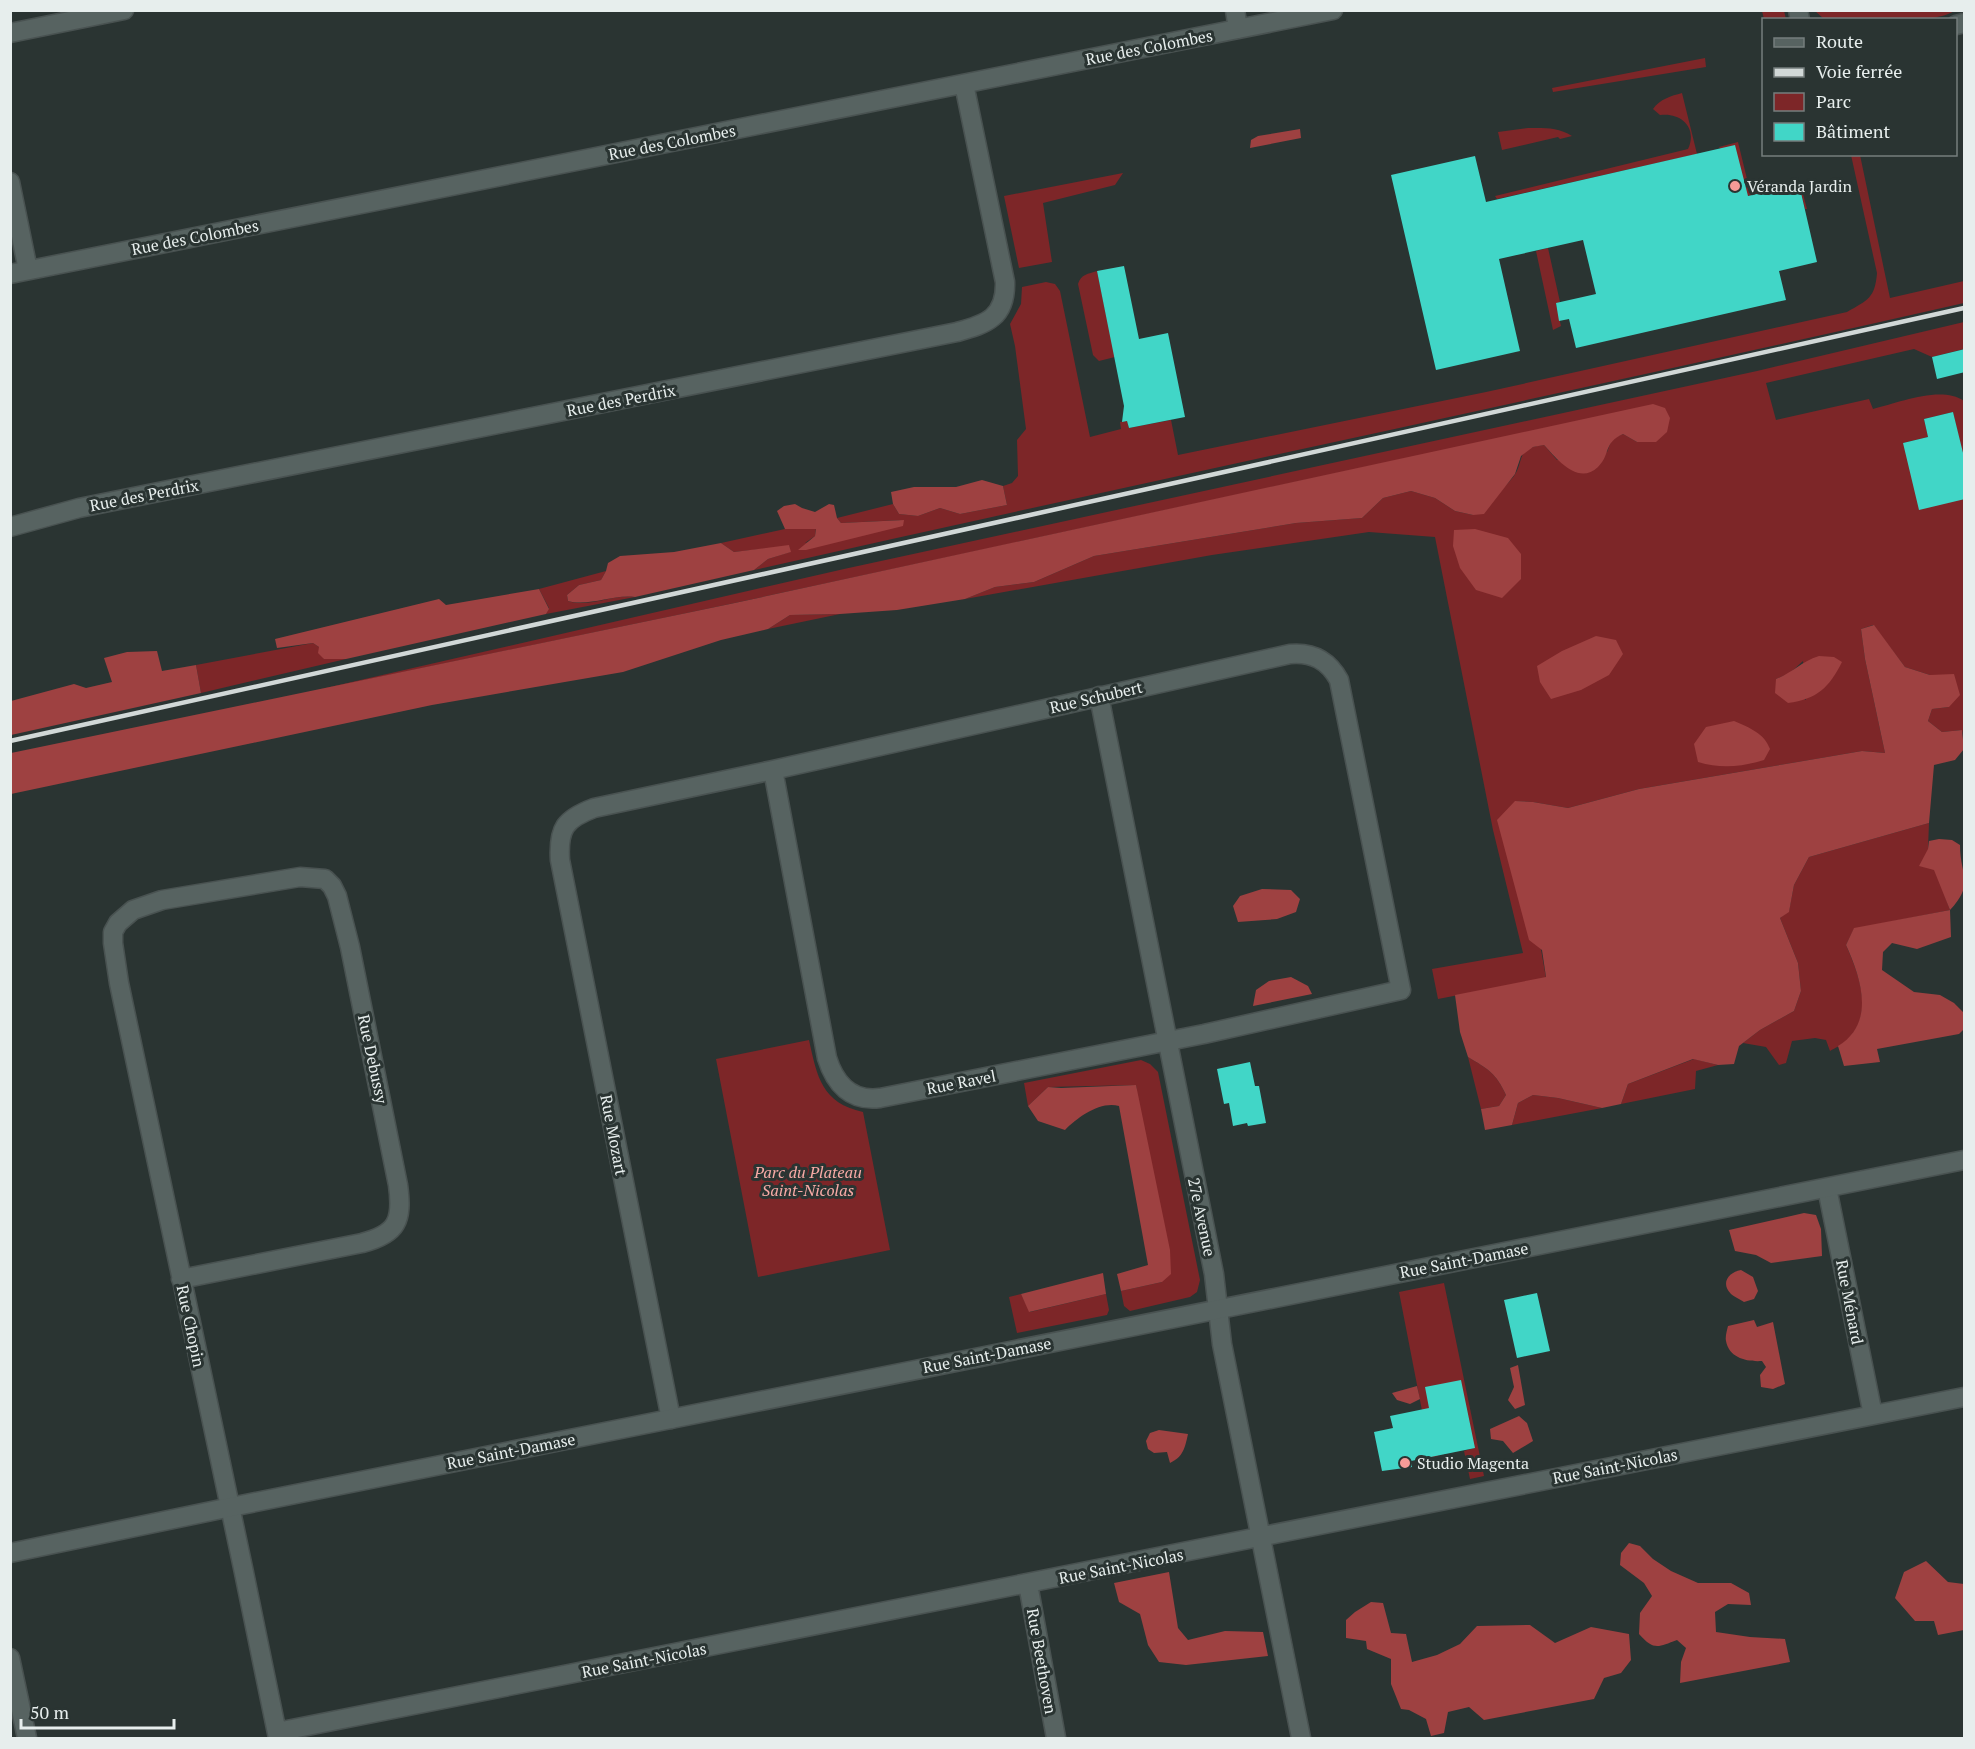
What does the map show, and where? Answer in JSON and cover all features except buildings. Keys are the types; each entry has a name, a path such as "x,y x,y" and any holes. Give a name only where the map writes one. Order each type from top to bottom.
{"street":[{"path":"10,33 124,10"},
{"path":"1235,10 1238,29"},
{"name":"Rue des Colombes","path":"19,272 1334,10"},
{"name":"Rue des Perdrix","path":"10,527 79,508 957,332 983,324 999,312 1006,293 964,84"},
{"path":"10,182 19,272"},
{"name":"Rue Schubert","path":"559,850 565,825 577,814 594,808 1290,654 1314,656 1322,658 1339,680 1401,990"},
{"name":"27e Avenue","path":"1099,696 1214,1274 1222,1344 1301,1738"},
{"name":"Rue Ravel","path":"773,770 827,1058 832,1074 849,1093 870,1099 880,1098 1168,1041 1401,990"},
{"name":"Rue Mozart","path":"559,850 670,1419"},
{"name":"Rue Debussy","path":"124,916 151,903 300,877 325,879 332,886 340,907 350,947 398,1185 399,1214 392,1229 379,1239 181,1279"},
{"name":"Rue Chopin","path":"124,916 113,932 117,971 278,1735"},
{"name":"Rue Saint-Damase","path":"10,1553 1965,1160"},
{"name":"Rue Ménard","path":"1827,1188 1873,1415"},
{"name":"Rue Saint-Nicolas","path":"278,1735 1965,1397"},
{"name":"Rue Beethoven","path":"1028,1584 1056,1738"},
{"path":"10,1658 27,1738"}],"green space":[{"path":"1762,11 1784,11 1786,18 1764,18"},
{"path":"1815,11 1954,11 1933,18 1823,18"},
{"path":"1705,58 1706,67 1553,92 1552,88"},
{"path":"1682,93 1697,154 1497,199 1495,196 1688,149 1691,134 1686,123 1675,116 1660,115 1653,109 1662,100"},
{"path":"1528,128 1556,130 1572,136 1502,150 1498,132"},
{"path":"1738,142 1747,179 1743,180 1719,147"},
{"path":"1851,156 1860,156 1890,298 1964,281 1964,303 754,570 768,559 790,552 789,546 734,552 721,543 785,529 816,528 815,536 805,543 903,520 841,523 837,518 893,504 899,514 918,516 940,508 960,514 1007,505 1003,486 1012,483 1018,476 1017,440 1026,429 1010,324 1021,304 1022,287 1046,282 1055,284 1060,291 1090,437 1121,429 1120,422 1127,421 1129,428 1171,420 1178,455 1486,392 1847,312 1869,297 1874,288 1877,273"},
{"path":"1123,173 1115,185 1043,203 1052,262 1019,268 1004,196"},
{"path":"1800,183 1807,209 1805,209 1799,184 1747,196 1745,188 1748,187 1749,193"},
{"path":"1548,248 1560,302 1556,304 1561,326 1553,330 1536,251"},
{"path":"1097,271 1115,357 1099,361 1093,355 1078,284 1083,276"},
{"path":"1964,322 1964,349 1932,357 1914,349 1766,383 1776,420 1869,399 1873,409 1932,395 1955,397 1964,401 1964,461 1953,412 1924,419 1928,437 1903,443 1964,499 1964,738 1962,730 1942,732 1928,721 1932,709 1949,707 1930,675 1905,667 1873,625 1861,629 1885,753 1862,751 1639,789 1568,808 1515,801 1546,978 1438,999 1432,969 1523,953 1493,830 1435,537 1369,532 1212,555 965,599 995,587 1034,582 1094,556 1296,523 1362,518 1383,498 1411,491 1435,498 1455,511 1473,515 1514,476 1522,456 1529,449 1544,445 1557,460 1607,452 1612,439 1623,434 1637,442 1653,405 730,604 317,690 844,569 1757,371","holes":["1803,661 1806,700 1776,679 1790,673"]},
{"path":"606,571 601,580 579,585 567,595 568,601 584,603 618,597 635,597 546,614 549,608 539,589"},
{"path":"840,614 768,629 790,615"},
{"path":"313,643 319,647 324,659 346,659 201,693 196,665"},
{"path":"1929,823 1928,849 1950,910 1854,929 1846,945 1856,969 1862,994 1860,1019 1855,1031 1830,1051 1826,1040 1815,1038 1792,1041 1786,1063 1779,1065 1766,1047 1743,1043 1760,1030 1794,1011 1801,991 1798,963 1780,918 1789,911 1794,885 1809,857"},
{"name":"Parc du Plateau Saint-Nicolas","path":"809,1040 819,1077 830,1095 849,1108 863,1112 890,1250 758,1277 716,1059"},
{"path":"1468,1057 1486,1068 1499,1081 1506,1095 1499,1106 1481,1109"},
{"path":"1694,1059 1718,1065 1696,1071 1695,1089 1621,1104 1628,1084"},
{"path":"1141,1060 1150,1064 1158,1072 1200,1280 1197,1292 1190,1297 1130,1311 1124,1306 1121,1291 1162,1282 1136,1085 1048,1087 1028,1106 1024,1083"},
{"path":"1533,1095 1602,1108 1512,1125 1518,1103"},
{"path":"1444,1283 1484,1476 1470,1479 1464,1451 1474,1448 1437,1452 1438,1456 1431,1457 1399,1292"},
{"path":"1021,1294 1030,1312 1106,1294 1109,1310 1107,1315 1017,1333 1009,1297"}],"shaded area":[{"path":"1300,129 1301,138 1250,148 1251,140 1258,136"},
{"path":"1653,404 1665,408 1670,418 1667,432 1656,442 1637,442 1623,434 1612,441 1605,458 1598,467 1583,474 1568,468 1544,445 1533,447 1521,456 1515,474 1484,514 1473,515 1455,511 1435,498 1411,491 1383,498 1362,518 1296,523 1094,556 1034,582 995,587 965,599 897,610 790,615 768,629 721,640 623,672 432,705 11,794 11,753 730,604"},
{"path":"982,480 1003,486 1007,505 960,514 940,508 918,516 899,514 893,504 891,492 914,487 956,487"},
{"path":"795,504 815,512 829,504 834,505 837,518 841,523 904,520 903,526 798,550 815,536 816,529 785,529 777,511 784,506"},
{"path":"1475,529 1508,538 1521,554 1521,579 1502,598 1476,590 1460,568 1453,546 1454,530"},
{"path":"721,543 734,552 789,545 791,552 768,559 754,570 635,597 584,602 568,601 567,595 579,585 601,580 608,563 620,556 674,552"},
{"path":"539,589 549,609 546,614 346,659 324,659 318,653 319,647 313,643 277,648 275,639 439,599 446,605"},
{"path":"1874,625 1905,667 1930,675 1954,674 1960,695 1949,707 1932,709 1928,721 1942,732 1962,730 1964,749 1955,760 1934,765 1929,823 1809,857 1794,885 1789,912 1780,918 1798,963 1801,991 1794,1011 1760,1030 1739,1046 1734,1064 1718,1065 1693,1059 1628,1084 1621,1104 1602,1108 1533,1095 1518,1103 1512,1125 1485,1130 1481,1109 1499,1106 1506,1095 1491,1072 1468,1057 1460,1032 1455,995 1546,977 1542,950 1529,940 1497,820 1515,801 1568,808 1639,789 1862,751 1885,753 1861,629"},
{"path":"1596,636 1616,640 1623,654 1609,675 1581,690 1551,699 1540,682 1537,666 1562,651"},
{"path":"157,651 162,671 196,665 201,693 11,735 11,701 74,684 86,688 112,682 104,658 127,652"},
{"path":"1819,656 1834,657 1842,662 1832,679 1821,691 1807,699 1788,703 1775,693 1776,679"},
{"path":"1734,721 1756,732 1764,739 1770,749 1764,760 1731,766 1715,766 1698,762 1694,744 1706,727"},
{"path":"1952,840 1960,845 1964,886 1958,901 1950,910 1934,870 1919,866 1928,849 1929,841"},
{"path":"1262,889 1291,890 1300,899 1296,912 1277,919 1238,922 1233,906 1240,896"},
{"path":"1950,910 1951,937 1917,949 1892,943 1883,952 1882,970 1914,992 1940,995 1954,1003 1964,1013 1964,1029 1959,1034 1877,1049 1880,1062 1844,1066 1838,1046 1850,1036 1861,1013 1860,985 1846,945 1854,928"},
{"path":"1291,977 1308,986 1312,994 1253,1006 1256,990 1269,981"},
{"path":"1136,1085 1170,1250 1171,1274 1162,1282 1121,1291 1117,1274 1148,1265 1119,1106 1097,1108 1083,1115 1065,1130 1038,1121 1028,1106 1048,1087"},
{"path":"1804,1213 1816,1215 1821,1229 1822,1256 1771,1263 1756,1255 1735,1251 1729,1230"},
{"path":"1741,1270 1753,1277 1758,1291 1754,1299 1744,1302 1731,1294 1726,1286 1727,1279"},
{"path":"1103,1273 1106,1294 1029,1312 1021,1294"},
{"path":"1754,1320 1757,1327 1773,1322 1785,1384 1773,1389 1761,1387 1760,1375 1766,1367 1762,1361 1740,1358 1731,1351 1726,1341 1728,1326"},
{"path":"1518,1365 1525,1405 1515,1409 1508,1400 1514,1387 1510,1368"},
{"path":"1417,1386 1420,1399 1410,1404 1397,1400 1392,1393"},
{"path":"1519,1416 1527,1423 1533,1441 1513,1453 1503,1441 1491,1439 1490,1429"},
{"path":"1159,1430 1188,1434 1183,1452 1170,1463 1167,1452 1154,1453 1148,1449 1146,1441 1150,1433"},
{"path":"1629,1543 1640,1546 1653,1559 1671,1571 1698,1583 1731,1583 1749,1593 1751,1605 1728,1604 1715,1612 1716,1632 1785,1639 1790,1662 1680,1683 1681,1662 1686,1648 1677,1640 1656,1646 1639,1634 1640,1613 1652,1596 1644,1583 1620,1565 1621,1553"},
{"path":"1926,1561 1948,1582 1964,1584 1964,1630 1938,1635 1934,1621 1915,1621 1895,1598 1904,1572"},
{"path":"1169,1572 1178,1628 1188,1640 1225,1631 1263,1632 1268,1656 1186,1665 1159,1662 1148,1645 1140,1614 1119,1602 1114,1583"},
{"path":"1371,1602 1383,1603 1391,1633 1406,1634 1412,1662 1437,1655 1460,1644 1477,1626 1530,1625 1555,1643 1591,1627 1629,1634 1631,1660 1621,1673 1604,1678 1594,1699 1484,1720 1469,1707 1448,1712 1444,1733 1431,1736 1426,1719 1409,1710 1401,1709 1391,1684 1391,1659 1367,1649 1366,1641 1346,1638 1346,1620"}],"railway":[{"path":"10,741 1964,308"}],"place":[{"name":"Véranda Jardin","path":"1735,186"},
{"name":"Studio Magenta","path":"1405,1463"}]}
